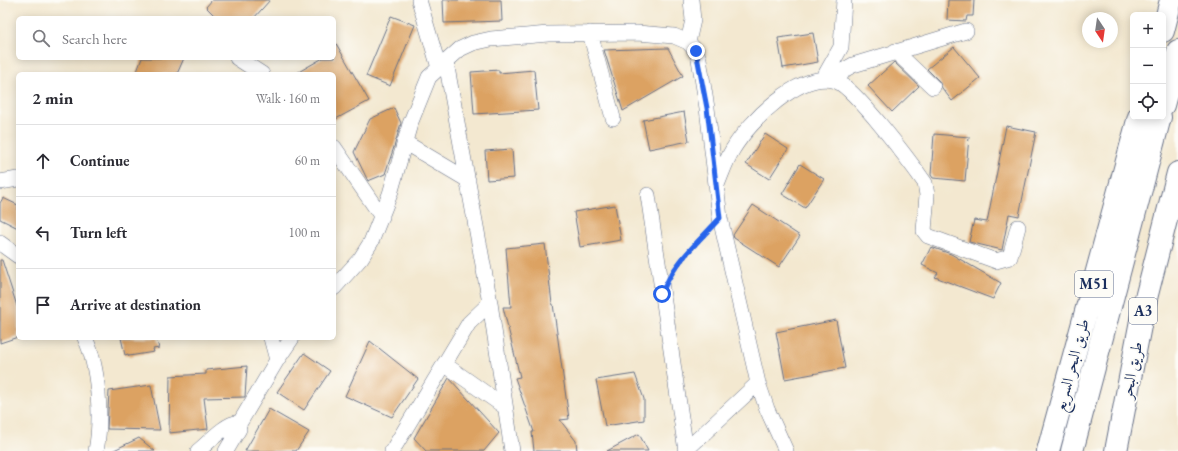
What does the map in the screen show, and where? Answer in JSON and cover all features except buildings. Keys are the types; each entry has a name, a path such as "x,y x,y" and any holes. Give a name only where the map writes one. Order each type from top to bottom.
{"highway":[{"path":"1166,21 1172,0"},
{"path":"1166,94 1178,51"},
{"name":"طريق البحر السريع","path":"1048,451 1138,120"},
{"name":"طريق البحر السريع","path":"1072,451 1159,120"},
{"name":"طريق البحر","path":"1116,451 1143,310 1178,173"}],"street":[{"path":"419,0 442,65 468,180 490,302 512,451"},
{"path":"688,42 693,20 691,0"},
{"path":"830,80 842,47 844,0"},
{"path":"717,185 732,150 759,116 796,88 830,80 853,65 966,31"},
{"path":"590,33 613,118"},
{"path":"336,286 368,249 382,217 404,142 429,77 466,46 491,39 590,33 637,33 674,36 688,42 696,51 699,59 717,185 720,218 758,383 767,409 786,451"},
{"path":"896,51 933,87"},
{"path":"240,60 259,72"},
{"path":"830,80 856,96 925,183 927,196 924,231 928,236 996,261 1010,257 1018,227"},
{"path":"404,142 468,180"},
{"path":"336,149 382,217"},
{"path":"0,182 16,179"},
{"path":"648,195 685,451"},
{"path":"0,243 16,255"},
{"path":"392,451 469,324 490,302"},
{"path":"86,340 92,354 96,370 98,423 96,451"},
{"path":"272,340 277,360"},
{"path":"226,451 238,431 239,424 291,340"},
{"path":"444,364 505,407"},
{"path":"685,451 758,383"},
{"path":"198,451 231,424 236,422 239,424"}],"path":[{"path":"662,294 666,282 675,268 720,218"}],"route":[{"path":"662,294 666,282 675,268 720,218 707,108 699,59 696,51"}]}
